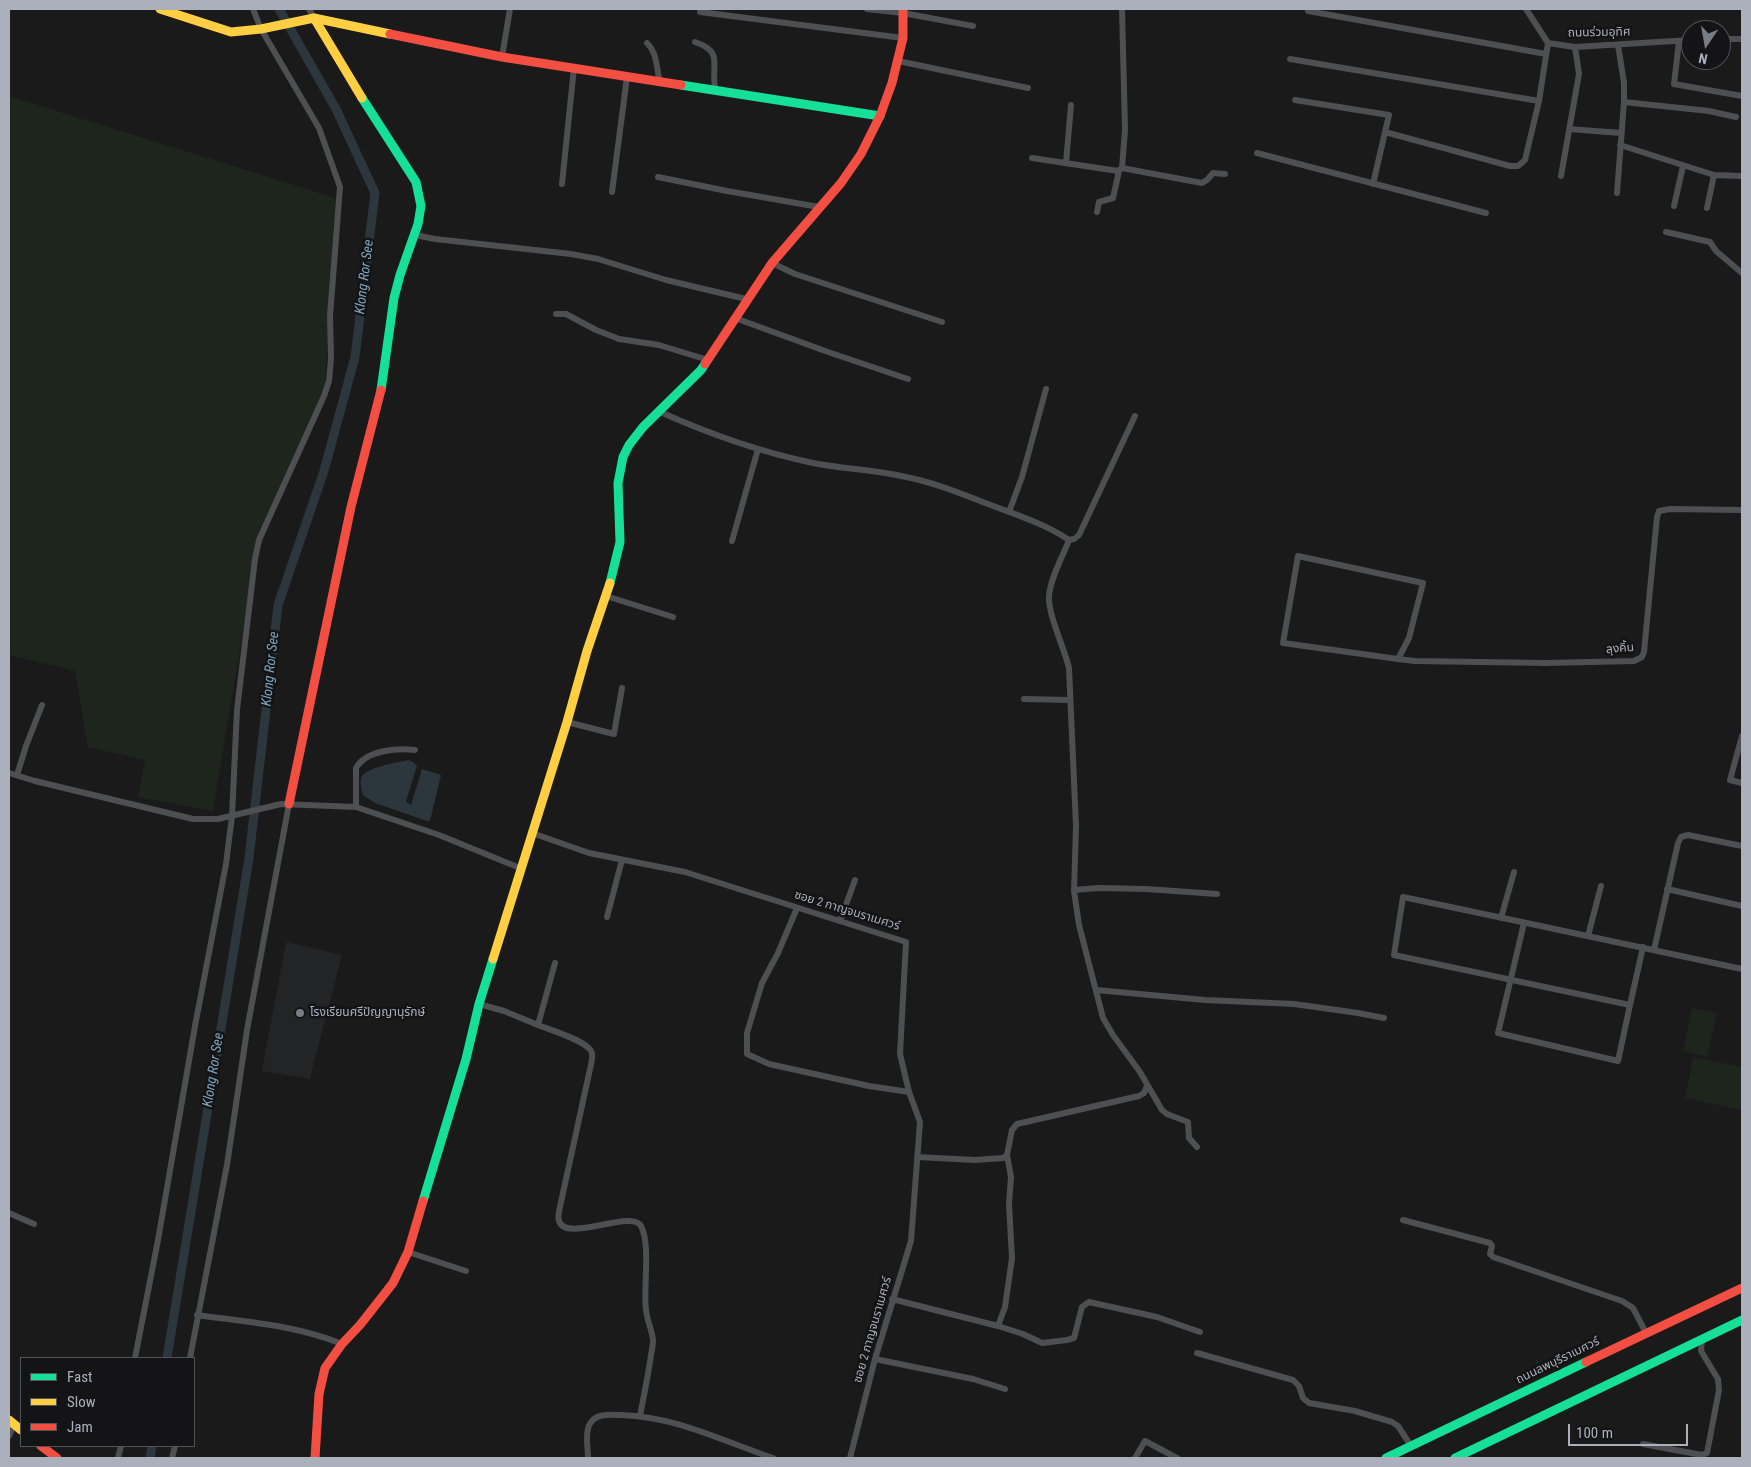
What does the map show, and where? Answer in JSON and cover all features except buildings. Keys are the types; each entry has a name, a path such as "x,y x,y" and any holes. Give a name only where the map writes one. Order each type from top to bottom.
{"street":[{"path":"160,9 231,32 264,28 311,18 502,57 880,116"},
{"path":"135,1357 234,816 237,710 255,559 259,540 318,410 329,381 331,359 330,316 340,187 319,128 253,9"},
{"path":"190,1357 227,1165 247,1030 285,804 351,507 382,387 394,298 400,275 415,235 421,206 416,182 311,18 309,9"},
{"path":"502,57 510,9"},
{"path":"701,9 700,12 903,38"},
{"path":"867,9 903,11 973,26"},
{"path":"1097,212 1100,202 1113,198 1121,169 1125,130 1122,9"},
{"path":"1385,132 1510,166 1518,166 1524,162 1539,100 1548,43 1526,9"},
{"path":"315,1458 320,1382 325,1368 342,1344 360,1325 393,1283 408,1252 466,1059 479,1004 520,868 618,556 620,542 618,483 621,463 634,438 658,411 695,376 708,360 746,299 772,262 841,183 867,144 880,116 898,61 903,38 903,11"},
{"path":"1308,11 1546,54"},
{"path":"1680,41 1674,84 1742,96"},
{"name":"ถนนร่วมอุทิศ","path":"1548,43 1575,47 1680,41"},
{"path":"695,42 710,49 714,56 716,61 714,82 716,91"},
{"path":"647,43 656,56 660,82"},
{"path":"1617,193 1624,102 1624,83 1618,45"},
{"path":"1561,176 1579,74 1575,47"},
{"path":"1290,59 1539,100"},
{"path":"898,61 1028,88"},
{"path":"562,184 574,68"},
{"path":"612,192 627,76"},
{"path":"1295,100 1389,115 1373,184"},
{"path":"1624,102 1709,111 1736,116"},
{"path":"1066,163 1071,105"},
{"path":"1569,130 1621,133"},
{"path":"1620,145 1714,176 1742,176"},
{"path":"1257,153 1486,214"},
{"path":"1032,158 1121,169 1202,182 1208,180 1213,173 1225,174"},
{"path":"1674,206 1683,166"},
{"path":"1707,208 1714,176"},
{"path":"658,177 819,207"},
{"path":"1666,232 1710,242 1716,251 1742,273"},
{"path":"415,235 598,259 666,280 746,299"},
{"path":"772,262 795,274 942,322"},
{"path":"556,314 566,314 596,330 619,339 659,345 708,360"},
{"path":"734,318 908,379"},
{"path":"1009,512 1022,477 1046,389"},
{"path":"658,411 758,449 824,465 912,478 943,487 1050,529 1068,540 1074,539 1078,535 1135,416"},
{"path":"732,541 758,449"},
{"name":"ลุงคิ้น","path":"1398,659 1409,638 1423,583 1298,556 1283,643 1398,659 1458,663 1637,660 1642,657 1644,652 1659,511 1676,508 1742,510"},
{"path":"1068,540 1050,590 1049,602 1050,612 1065,651 1069,668 1076,835 1074,890 1079,925 1101,1013 1164,1112 1188,1122 1189,1138 1197,1147"},
{"path":"606,596 673,617"},
{"path":"567,722 614,734 622,688"},
{"path":"1024,699 1070,700"},
{"path":"17,775 42,705"},
{"path":"1742,736 1730,780 1742,782"},
{"path":"356,807 357,765 371,756 390,750 398,748 415,750"},
{"path":"9,773 193,818 218,819 285,804 356,807 439,835 520,868"},
{"name":"ซอย 2 กาญจนราเมศวร์","path":"532,833 589,854 685,872 906,942 900,1054 909,1092 920,1122 911,1241 875,1359 850,1458"},
{"path":"1654,950 1678,843 1683,836 1688,835 1742,846"},
{"path":"607,917 622,860"},
{"path":"1502,918 1514,872"},
{"path":"840,921 855,880"},
{"path":"1588,936 1601,886"},
{"path":"1074,890 1099,888 1146,889 1217,894"},
{"path":"1667,889 1742,906"},
{"path":"1630,1005 1394,955 1403,897 1742,969"},
{"path":"798,908 762,984 747,1033 746,1054 769,1064 869,1086 909,1092"},
{"path":"1524,923 1498,1033 1618,1061 1643,947"},
{"path":"538,1026 555,963"},
{"path":"1096,990 1187,999 1294,1004 1384,1018"},
{"path":"479,1004 504,1011 581,1042 590,1048 592,1053 590,1070 561,1202 559,1222 567,1228 574,1228 603,1226 634,1220 643,1228 646,1309 653,1340 640,1416"},
{"path":"998,1326 1005,1307 1012,1268 1009,1204 1012,1177 1007,1155 1012,1130 1020,1122 1139,1096 1146,1090 1147,1086"},
{"path":"917,1157 975,1160 999,1159 1007,1155"},
{"path":"9,1213 34,1224"},
{"path":"1403,1220 1490,1243 1492,1246 1490,1254 1493,1257 1622,1301 1633,1308 1646,1333"},
{"path":"408,1252 466,1271"},
{"name":"ถนนลพบุรีราเมศวร์","path":"1386,1458 1742,1288"},
{"path":"892,1299 998,1326 1042,1343 1069,1340 1075,1336 1082,1307 1089,1302 1157,1317 1200,1332"},
{"path":"197,1314 230,1320 254,1321 342,1344"},
{"path":"1454,1458 1742,1320"},
{"path":"1644,1444 1702,1455 1707,1453 1719,1390 1718,1379 1701,1351 1702,1339"},
{"path":"1197,1353 1293,1380 1299,1386 1303,1398 1312,1404 1355,1411 1394,1422 1411,1446"},
{"path":"875,1359 973,1379 1005,1389"},
{"path":"588,1458 588,1433 593,1420 610,1414 640,1416 696,1429 773,1458"},
{"path":"9,1436 15,1424"},
{"path":"1135,1458 1145,1441 1176,1458"},
{"path":"42,1447 56,1458"}],"shaded area":[{"path":"9,96 339,199 324,396 255,559 213,811 138,797 145,760 88,747 75,671 9,655"},
{"path":"408,760 417,766 406,801 411,805 422,769 441,775 430,821 375,803 363,795 361,779 368,771"},
{"name":"โรงเรียนศรีปัญญานุรักษ์","path":"286,942 342,955 310,1079 262,1071"},
{"path":"1692,1008 1717,1013 1707,1057 1683,1051"},
{"path":"1693,1057 1742,1067 1742,1110 1685,1098"}],"waterway":[{"name":"Klong Ror See","path":"167,1357 249,858 278,605 324,471 355,357 375,193 336,109 279,9"},
{"name":"Klong Ror See","path":"150,1458 152,1447"}],"traffic: fast":[{"path":"681,85 880,116"},
{"path":"362,98 416,182 421,206 418,224 394,298 381,390"},
{"path":"610,583 620,542 618,483 623,457 629,445 643,427 705,364"},
{"path":"423,1201 466,1059 479,1004 493,959"},
{"path":"1455,1458 1742,1320"},
{"path":"1386,1458 1586,1362"}],"traffic: slow":[{"path":"160,9 231,32 261,29 314,18 390,34"},
{"path":"314,18 362,98"},
{"path":"493,959 567,722 587,651 610,583"},
{"path":"9,1420 20,1429"}],"traffic: jam":[{"path":"705,364 772,263 841,183 861,154 880,116 892,83 903,38 903,9"},
{"path":"390,34 502,57 681,85"},
{"path":"289,804 351,507 381,390"},
{"path":"315,1458 319,1394 325,1368 342,1344 360,1325 393,1283 408,1252 423,1201"},
{"path":"1586,1362 1742,1288"},
{"path":"42,1447 57,1458"}],"place":[{"name":"โรงเรียนศรีปัญญานุรักษ์","path":"300,1013"}]}
